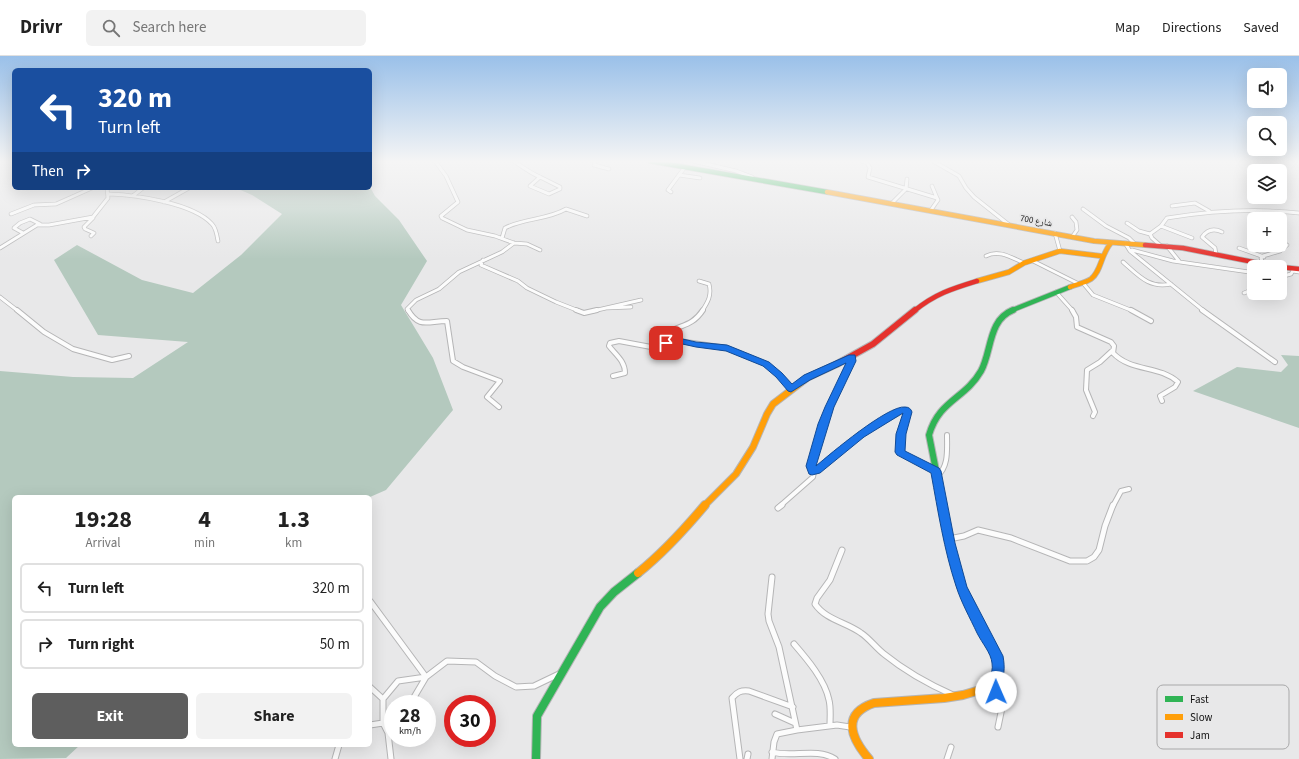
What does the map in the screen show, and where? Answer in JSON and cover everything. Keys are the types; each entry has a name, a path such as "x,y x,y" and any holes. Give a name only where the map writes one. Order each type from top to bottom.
{"street":[{"path":"11,214 34,205 56,204 79,194"},
{"path":"92,236 94,234 93,232 85,229 84,227 106,203 108,194 134,195 164,202 205,218 215,228 218,241"},
{"path":"164,202 179,194"},
{"path":"454,194 458,202 441,216 442,218 467,230 502,238 514,243 527,244 540,250"},
{"name":"شارع 700","path":"838,194 1094,241 1126,246 1134,243 1164,246 1247,261"},
{"path":"892,203 901,194"},
{"path":"923,194 937,198"},
{"path":"931,210 938,200 935,194"},
{"path":"972,194 1010,226"},
{"path":"1172,206 1195,203 1209,211"},
{"path":"502,238 505,228 509,225 542,219 566,209 587,216"},
{"path":"1083,209 1106,226 1130,238 1134,243"},
{"path":"1150,234 1167,218 1209,211 1244,210 1299,213"},
{"path":"1072,217 1076,222 1078,230 1072,237"},
{"path":"23,233 14,228 23,221 30,219 40,224 49,226 93,218"},
{"path":"1127,223 1139,231 1150,234 1152,238 1164,246 1180,262"},
{"path":"0,248 40,224"},
{"path":"1160,226 1192,238"},
{"path":"1216,255 1215,248 1202,237 1206,232 1212,230 1220,230 1222,232"},
{"path":"1055,233 1060,251"},
{"path":"1094,241 1104,248"},
{"path":"498,407 487,397 500,381 463,367 453,361 447,321 436,321 422,324 413,319 408,311 411,303 441,288 458,273 506,249 514,243"},
{"path":"869,759 856,744 850,727 854,716 860,709 874,703 965,695 988,687 997,678 999,664 997,656 982,630 962,587 949,539 929,435 931,422 940,410 976,378 997,320 1008,312 1081,283 1097,273 1104,248 1111,243"},
{"path":"1126,246 1150,256 1247,272"},
{"path":"1126,246 1210,315 1275,362"},
{"path":"1240,248 1264,256 1277,252"},
{"path":"536,759 537,716 600,607 614,592 658,557 675,540 707,502 736,474 753,447 767,414 773,404 807,378 852,357 863,348 876,342 930,298 954,288 1009,272 1024,263 1060,251 1101,256"},
{"path":"986,256 990,252 995,252 1024,263"},
{"path":"1264,256 1264,260"},
{"path":"483,260 481,265 492,268 518,281 527,288 584,313 609,306 641,300"},
{"path":"1033,261 1081,283 1093,295 1131,310 1151,321"},
{"path":"1123,262 1146,282 1162,286 1171,284"},
{"path":"666,343 667,341 663,338 669,331 694,322 708,302 711,295 709,284 698,281"},
{"path":"1056,292 1064,299 1076,316 1077,327 1111,342 1114,346 1114,355 1126,362 1169,375 1178,382 1175,387 1160,396 1162,401"},
{"path":"0,296 44,332 71,348 90,353 110,361 129,356"},
{"path":"604,308 631,306"},
{"path":"613,376 625,373 625,369 623,362 609,346 610,343 619,341 650,347 678,340 727,348 766,364 779,375 791,389"},
{"path":"1093,416 1095,412 1091,406 1086,387 1088,378 1087,370 1100,362 1113,349"},
{"path":"814,472 811,470 811,466 823,424 829,407 852,357"},
{"path":"778,508 813,477 814,472 860,434 904,410 908,413 901,434 900,452 936,473 942,473 946,459 947,435"},
{"path":"949,539 964,536 978,530 984,531 1011,538 1070,561 1086,562 1099,551 1102,532 1118,496 1124,489 1129,489"},
{"path":"842,550 830,580 817,598 815,604 817,609 829,617 860,632 882,652 910,672 953,696"},
{"path":"772,577 769,621 779,647 796,726"},
{"path":"372,604 426,677"},
{"path":"794,644 810,662 827,693 829,699 830,726"},
{"path":"415,695 426,677 447,661 476,662 495,676 516,687 534,686 560,674"},
{"path":"372,725 383,723 383,699 398,681 426,677"},
{"path":"988,687 1004,698 998,727"},
{"path":"372,689 383,699"},
{"path":"740,759 732,705 732,698 735,694 742,690 749,691 793,707"},
{"path":"775,714 796,726"},
{"path":"772,759 772,752 777,734 796,726 837,725 850,727"},
{"path":"335,759 338,747"},
{"path":"390,747 391,759"},
{"path":"947,759 951,747"},
{"path":"772,752 782,757 819,753 832,756 835,759"}],"green space":[{"path":"249,194 374,194 399,220 427,261 401,305 433,358 453,410 386,490 372,496 12,495 12,747 78,747 66,758 0,759 0,371 73,377 133,378 188,342 98,335 54,260 77,245 142,280 193,293 241,255 282,214"},
{"path":"1281,355 1299,356 1299,428 1193,391 1237,367 1281,372 1288,365"}],"traffic: fast":[{"path":"949,540 929,435 932,424 942,409 977,377 982,369 992,335 1000,319 1008,312 1070,287"},
{"path":"536,759 537,716 600,607 614,592 638,573"}],"traffic: slow":[{"path":"837,194 1094,241 1145,245"},
{"path":"1070,287 1085,282 1093,277 1098,269 1104,252 1111,243"},
{"path":"977,281 1009,272 1024,263 1060,251 1101,256"},
{"path":"638,573 658,557 675,540 707,502 736,474 753,447 767,414 773,404 807,378 837,364"},
{"path":"869,759 858,744 852,727 856,712 863,707 874,703 944,698 963,695 980,690 993,682 999,672 999,665 996,656 961,586 949,540"}],"traffic: jam":[{"path":"1145,245 1183,248 1247,261"},
{"path":"1287,268 1299,269"},
{"path":"837,364 873,344 930,298 954,288 977,281"}],"route":[{"path":"666,343 678,340 727,348 753,360 766,364 779,375 791,389 807,378 852,357 829,407 823,424 810,469 814,472 838,454 860,434 900,410 905,410 908,412 901,434 900,452 920,464 936,471 955,566 968,601 997,656 999,672 993,684 988,687 996,692"}]}
